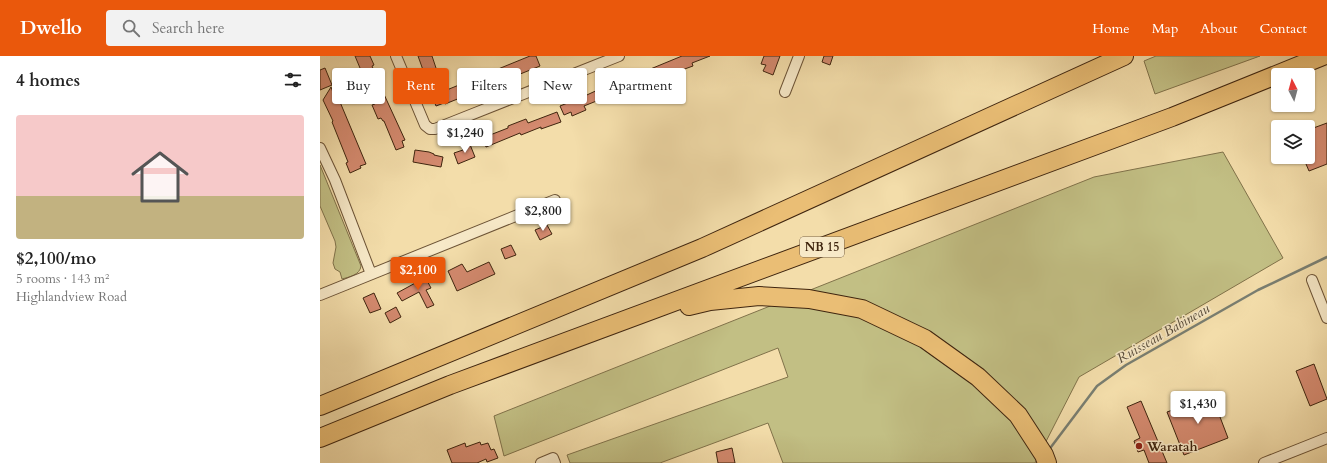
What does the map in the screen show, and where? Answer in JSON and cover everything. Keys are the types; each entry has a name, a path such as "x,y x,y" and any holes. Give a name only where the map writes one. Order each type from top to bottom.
{"highway":[{"path":"320,406 702,248 1124,56"},
{"name":"NB 15","path":"320,438 450,385 1172,117 1323,56"},
{"path":"633,317 710,302 760,296 809,299 862,309 925,339 978,377 1018,415 1048,463"}],"street":[{"path":"396,56 425,126 430,129 435,129 619,56"},
{"path":"785,92 799,56"},
{"path":"320,148 335,180 371,274"},
{"path":"320,295 555,200"},
{"path":"1312,280 1327,318"},
{"path":"1264,463 1327,438"},
{"path":"541,463 552,458 555,463"}],"shaded area":[{"path":"1156,56 1260,56 1155,94 1144,61"},
{"path":"1223,152 1283,258 1079,377 1035,463 783,463 768,423 660,463 570,463 567,455 788,377 778,348 504,456 494,416 1094,177"},
{"path":"320,165 361,266 359,272 342,279 340,272 335,269 333,263 336,247 335,241 320,206"}],"building":[{"path":"355,56 370,56 374,65 372,66 373,68 360,68"},
{"path":"418,56 432,56 436,68 422,68"},
{"path":"530,56 536,56 540,66 529,68 529,70 521,74 521,68 501,68"},
{"path":"682,56 710,56 692,63 693,66 686,68 653,68"},
{"path":"764,56 780,56 773,75 763,71 766,65 761,64"},
{"path":"824,56 833,56 830,65 822,62"},
{"path":"325,68 332,85 320,90 320,70"},
{"path":"457,86 457,99 449,102 449,89"},
{"path":"331,87 332,104 341,104 366,164 360,166 361,168 350,173 346,163 348,162 332,122 333,121 323,100"},
{"path":"595,91 595,102 584,106 586,110 572,116 571,112 564,115 560,106 565,104 587,104 587,95"},
{"path":"385,97 405,140 402,141 404,147 396,150 384,121 381,118 378,119 372,105 385,104"},
{"path":"557,112 561,122 541,129 541,127 521,135 520,133 486,147 483,139 508,128 508,126 526,119 528,123"},
{"path":"1327,123 1327,164 1309,171 1306,164 1315,164 1315,127"},
{"path":"469,142 475,157 458,164 454,153 463,150 461,145"},
{"path":"415,150 429,152 443,157 441,167 413,162"},
{"path":"547,225 552,234 540,240 535,230"},
{"path":"511,245 516,255 505,259 501,249"},
{"path":"489,262 495,274 457,291 448,271 462,264 467,272"},
{"path":"423,273 431,288 426,290 434,305 427,308 419,292 402,301 397,293 419,281 416,276"},
{"path":"374,293 381,309 370,313 363,298"},
{"path":"396,307 401,317 390,323 385,313"},
{"path":"1314,364 1327,399 1310,406 1296,371"},
{"path":"1212,396 1228,438 1184,455 1167,412"},
{"path":"1141,401 1167,463 1149,463 1144,450 1138,452 1134,441 1140,438 1127,407"},
{"path":"480,442 481,445 488,443 491,450 494,449 498,458 487,462 486,459 477,463 452,463 447,450 465,443 466,447"},
{"path":"732,448 735,463 718,463 716,452"}],"waterway":[{"name":"Ruisseau Babineau","path":"1048,451 1097,386 1126,365 1258,290 1327,257"}],"place":[{"name":"Waratah","path":"1139,446"}]}
